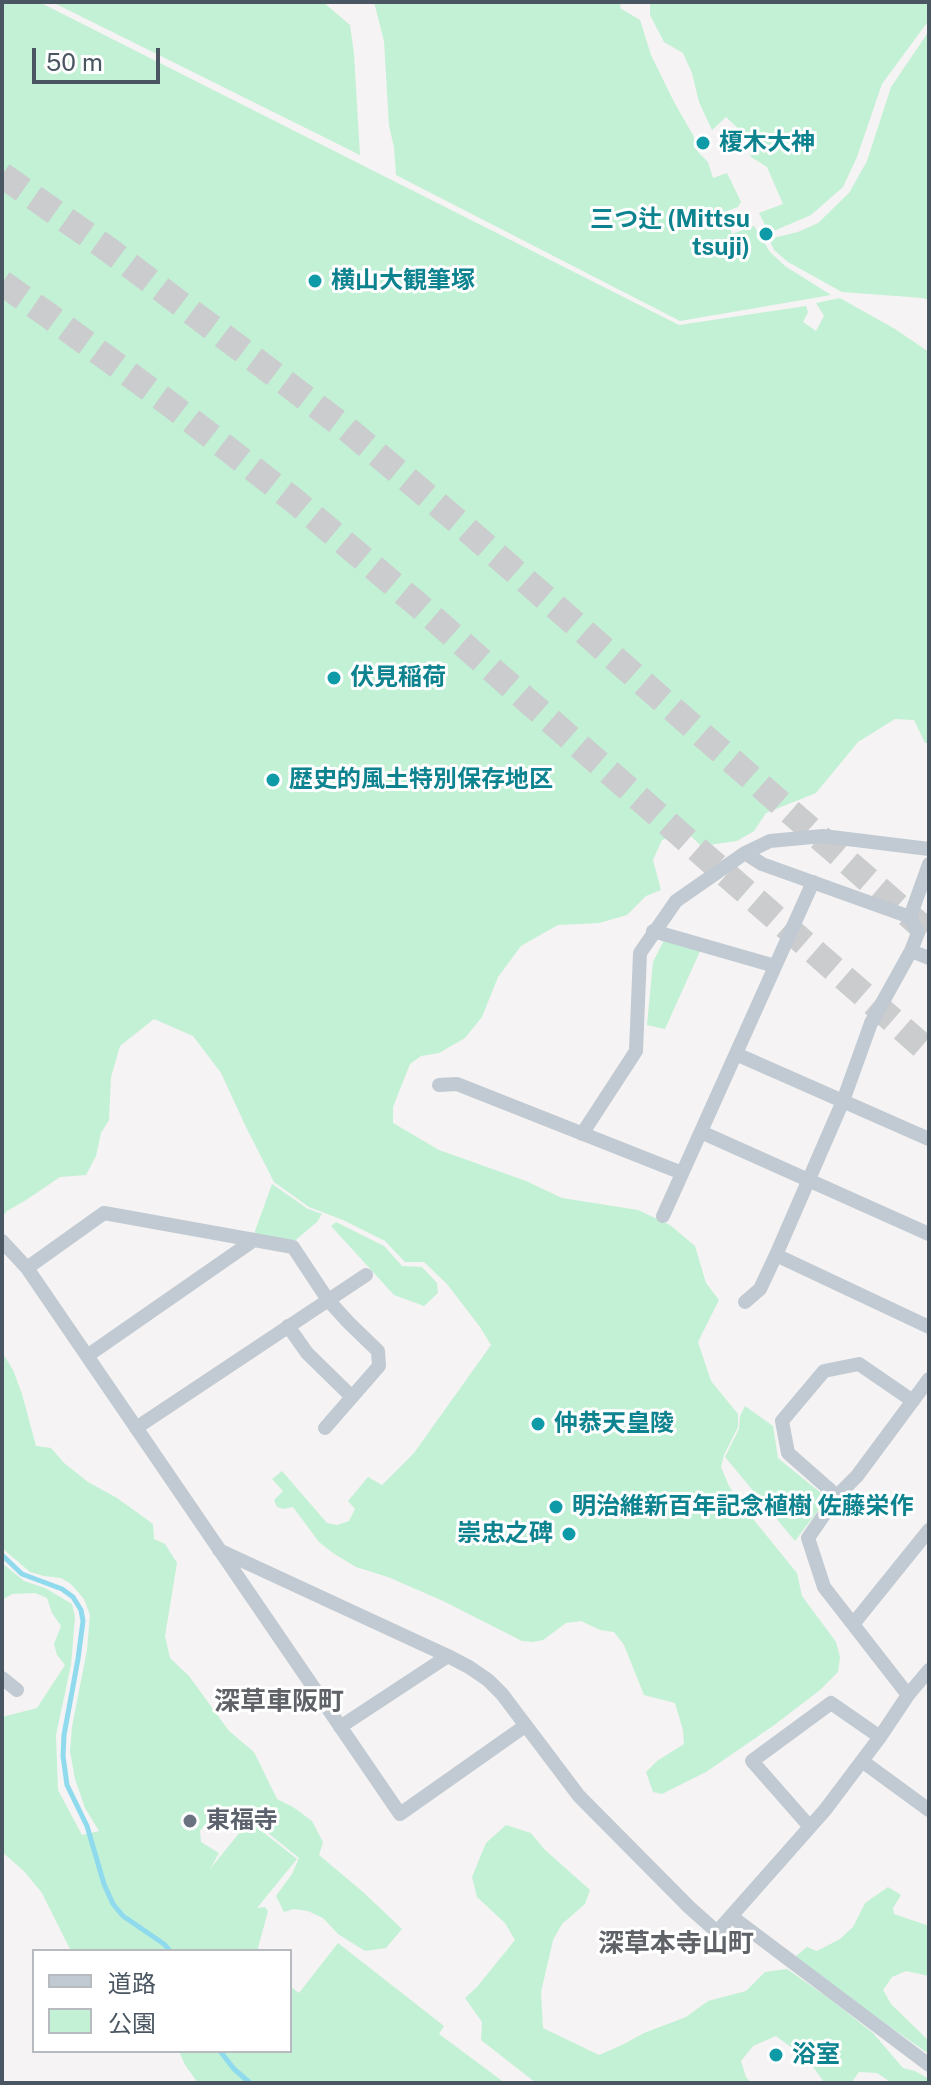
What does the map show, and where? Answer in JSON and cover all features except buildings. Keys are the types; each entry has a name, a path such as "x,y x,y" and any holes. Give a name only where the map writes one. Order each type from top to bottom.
{"street":[{"path":"582,1134 636,1051 640,953 676,901 745,853 770,841 823,836 929,849"},
{"path":"745,853 762,864 910,917 918,933 871,1023 843,1101 776,1255 760,1289 745,1302"},
{"path":"910,917 928,869"},
{"path":"663,1216 813,882"},
{"path":"653,931 775,966"},
{"path":"911,951 929,958"},
{"path":"736,1054 929,1139"},
{"path":"439,1085 457,1084 682,1173"},
{"path":"701,1132 929,1234"},
{"path":"27,1268 104,1213 293,1247 328,1300 378,1351 379,1366 325,1428"},
{"path":"87,1356 254,1240"},
{"path":"2,1241 27,1268 400,1814 525,1726"},
{"path":"776,1255 929,1327"},
{"path":"136,1428 366,1275"},
{"path":"288,1326 307,1353 352,1397"},
{"path":"837,1496 788,1453 782,1421 824,1371 859,1364 913,1401"},
{"path":"908,1695 824,1587 808,1538 929,1379"},
{"path":"854,1623 929,1530"},
{"path":"219,1550 448,1656 488,1680 579,1796 717,1932 810,1827 929,1670"},
{"path":"340,1727 448,1656"},
{"path":"2,1678 17,1690"},
{"path":"810,1827 752,1761 831,1703 880,1737"},
{"path":"862,1761 929,1810"},
{"path":"731,1916 929,2065"}],"green space":[{"path":"2,2 39,2 679,325 806,306 808,312 803,322 816,331 824,316 816,303 840,298 929,352 929,743 925,743 914,720 895,719 858,742 816,793 766,813 754,831 737,841 701,846 687,832 662,840 653,860 661,890 646,896 627,915 599,923 558,925 521,946 498,977 482,1017 465,1038 439,1053 421,1056 410,1064 393,1107 393,1123 439,1150 526,1181 562,1198 638,1210 670,1225 695,1246 706,1283 719,1300 698,1342 711,1381 738,1414 738,1427 721,1467 740,1503 797,1573 802,1596 836,1642 840,1657 838,1672 820,1690 706,1772 662,1794 653,1792 646,1772 684,1744 675,1703 644,1695 624,1645 614,1632 600,1630 581,1621 566,1623 543,1640 522,1641 443,1601 356,1567 319,1542 293,1507 277,1507 274,1500 283,1491 272,1479 282,1471 327,1523 337,1525 349,1521 355,1509 348,1501 368,1477 382,1485 414,1453 491,1345 447,1284 424,1262 405,1262 385,1241 309,1207 274,1182 221,1073 193,1036 154,1019 120,1046 111,1077 109,1120 86,1175 60,1177 2,1217"},
{"path":"52,2 323,2 350,25 360,155"},
{"path":"374,2 621,2 620,8 640,20 651,55 693,135 698,152 708,162 713,178 727,173 741,202 738,207 724,212 732,234 754,226 770,252 785,266 831,295 680,321 396,175 389,126 384,41"},
{"path":"650,2 929,2 929,20 882,84 857,157 843,187 811,215 769,233 759,213 783,204 767,167 751,157 747,137 726,117 712,130 683,53 664,42 650,15"},
{"path":"929,31 929,300 842,292 788,262 774,250 769,239 818,223 849,193 867,161 891,87"},
{"path":"665,938 701,949 665,1029 647,1025 653,962"},
{"path":"272,1184 308,1209 322,1214 292,1243 254,1234"},
{"path":"336,1222 384,1246 402,1266 422,1267 437,1283 438,1293 424,1306 394,1295 331,1226"},
{"path":"2,1352 22,1394 36,1446 51,1448 88,1482 153,1524 154,1539 165,1544 177,1563 165,1636 170,1658 189,1676 229,1731 254,1752 277,1799 312,1821 323,1842 319,1855 402,1929 386,1948 365,1951 338,1934 323,1918 308,1911 294,1909 284,1912 276,1896 299,1858 247,1816 236,1829 228,1831 216,1820 207,1822 200,1831 201,1842 219,1853 210,1869 249,1821 297,1859 257,1908 265,1907 268,1911 258,1949 70,1949 42,1893 24,1871 2,1852 2,1717 37,1708 65,1665 57,1655 54,1644 61,1626 47,1598 35,1593 12,1594 2,1600 2,1563 24,1581 45,1588 72,1604 75,1617 71,1665 56,1735 58,1790 82,1835 99,1831 85,1808 70,1751 90,1615 84,1599 71,1584 61,1578 30,1572 2,1548"},
{"path":"745,1406 773,1426 778,1458 822,1494 822,1505 795,1541 725,1457 739,1429"},
{"path":"506,1825 531,1833 544,1849 590,1890 585,1904 562,1924 553,1940 541,1992 543,2028 599,2055 686,2017 708,2001 746,1991 765,1972 787,1969 873,2033 903,2068 929,2079 929,2083 892,2083 877,2073 859,2072 851,2083 827,2083 808,2060 776,2036 753,2046 741,2061 751,2083 536,2083 481,2040 482,2022 465,1998 515,1940 505,1923 477,1897 472,1877 486,1843"},
{"path":"888,1887 901,1895 893,1908 894,1914 929,1926 929,1976 906,1971 892,1977 883,1990 891,2004 929,2041 929,2054 803,1966 796,1956 807,1947 817,1951 840,1939 853,1927 865,1903"},
{"path":"338,1943 444,2026 439,2034 505,2083 198,2083 180,2053 292,2053 292,1988 299,1993"}],"waterway":[{"path":"2,1555 22,1574 62,1589 73,1597 81,1610 83,1621 78,1659 64,1735 67,1785 87,1826 113,1904 123,1916 168,1949"},
{"path":"222,2053 250,2083"}],"tunnel":[{"path":"2,175 109,250 347,429 462,525 929,933"},
{"path":"2,283 171,405 296,502 929,1052"}],"place":[{"name":"榎木大神","path":"703,143"},
{"name":"三つ辻 (Mittsu tsuji)","path":"766,234"},
{"name":"横山大観筆塚","path":"315,281"},
{"name":"伏見稲荷","path":"334,678"},
{"name":"歴史的風土特別保存地区","path":"273,780"},
{"name":"仲恭天皇陵","path":"538,1424"},
{"name":"明治維新百年記念植樹 佐藤栄作","path":"556,1507"},
{"name":"崇忠之碑","path":"569,1534"},
{"name":"東福寺","path":"190,1821"},
{"name":"浴室","path":"776,2055"}],"district":[{"name":"深草車阪町","path":"279,1702"},
{"name":"深草本寺山町","path":"676,1944"}]}
